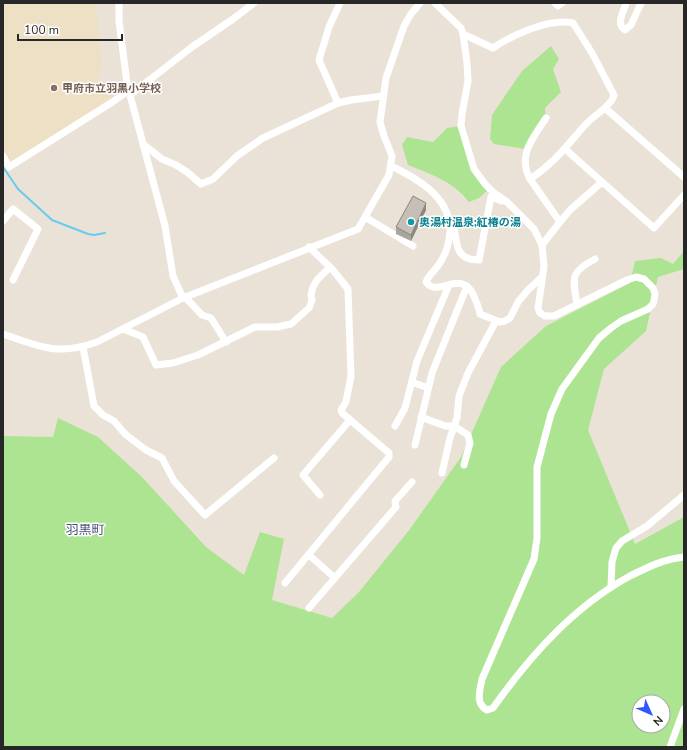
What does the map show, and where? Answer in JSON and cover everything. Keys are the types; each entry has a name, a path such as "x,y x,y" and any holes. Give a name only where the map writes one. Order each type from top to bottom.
{"street":[{"path":"119,3 119,21 129,93 165,226 174,276 184,297 202,315 211,318 226,342"},
{"path":"3,156 6,169 129,93 254,3"},
{"path":"338,103 319,60 329,27 340,3"},
{"path":"3,334 47,349 57,350 83,347 98,342 184,297 358,229 392,166 392,156 380,122 386,78 404,26 420,3"},
{"path":"435,3 461,28 463,34 468,81 461,126 474,169 485,184 507,202 534,229 542,245 544,255 538,308 540,313 546,316 554,316 636,277 644,279 653,288 655,294 653,304 648,309 621,321 598,338 562,389 552,414 537,467 537,538 534,559 482,679 479,700 482,708 487,710 493,708 544,643 578,611 611,587 652,565 674,558 684,557"},
{"path":"555,3 558,6 562,3"},
{"path":"626,3 620,19 620,24 625,30 631,25 641,3"},
{"path":"463,34 493,48 506,39 542,24 565,21 572,23 592,53 614,95 612,100 605,108 587,124 544,170 530,179"},
{"path":"143,143 162,159 181,168 201,184 212,179 237,156 263,138 338,103 383,96"},
{"path":"605,108 684,177"},
{"path":"546,118 526,149 524,160 526,171 530,179 560,222"},
{"path":"564,149 654,228 684,195"},
{"path":"392,166 421,181 446,207 450,212 456,235 457,248 460,253 468,258 479,260 491,197 507,202"},
{"path":"542,245 574,205 602,182"},
{"path":"446,207 450,232 447,248 438,266 428,278 426,282 428,285 449,285 458,283 467,286 472,290 480,314 500,322 510,318 518,302 542,277"},
{"path":"3,221 13,209 38,229 13,280"},
{"path":"365,217 413,246"},
{"path":"285,583 389,457 389,453 342,414 341,410 346,402 351,376 348,289 330,267 309,248"},
{"path":"577,305 573,281 574,275 581,267 595,259"},
{"path":"123,329 143,337 156,365 173,363 198,355 255,328 277,327 291,324 309,308 312,300 311,294 313,287 317,280 330,267"},
{"path":"395,426 405,408 417,361 449,285"},
{"path":"415,445 432,373 467,286"},
{"path":"442,473 457,418 459,396 468,373 496,320"},
{"path":"83,347 94,406 103,415 114,422 125,434 146,450 162,458 174,481 205,515 274,458"},
{"path":"412,382 428,388"},
{"path":"421,417 445,426 454,426 468,435 470,443 464,466"},
{"path":"320,495 303,475 350,420"},
{"path":"309,608 396,507 395,501 412,482"},
{"path":"611,587 612,562 616,548 622,541 647,526 684,495"},
{"path":"309,554 335,578"},
{"path":"670,747 684,709"}],"shaded area":[{"name":"甲府市立羽黒小学校","path":"3,3 96,3 102,67 97,75 114,101 9,167 3,156"}],"green space":[{"path":"551,46 559,59 553,69 561,92 545,108 546,118 526,149 494,144 490,139 492,115 522,71"},
{"path":"461,126 471,159 490,188 479,198 469,202 456,189 442,179 408,165 402,145 407,137 433,142 447,128"},
{"path":"684,251 684,269 658,277 646,331 604,369 588,430 635,544 684,517 684,747 3,747 3,436 53,437 58,418 98,437 142,477 206,547 244,575 260,532 284,539 272,600 332,618 359,592 410,529 461,457 501,367 546,326 630,283 635,261 661,258 673,264"}],"building":[{"name":"奥湯村温泉;紅椿の湯","path":"413,196 426,203 411,235 396,227"}],"waterway":[{"path":"3,167 18,189 52,220 88,234 94,235 105,233"}],"place":[{"name":"甲府市立羽黒小学校","path":"54,88"},
{"name":"奥湯村温泉;紅椿の湯","path":"411,222"}],"district":[{"name":"羽黒町","path":"85,530"}]}
